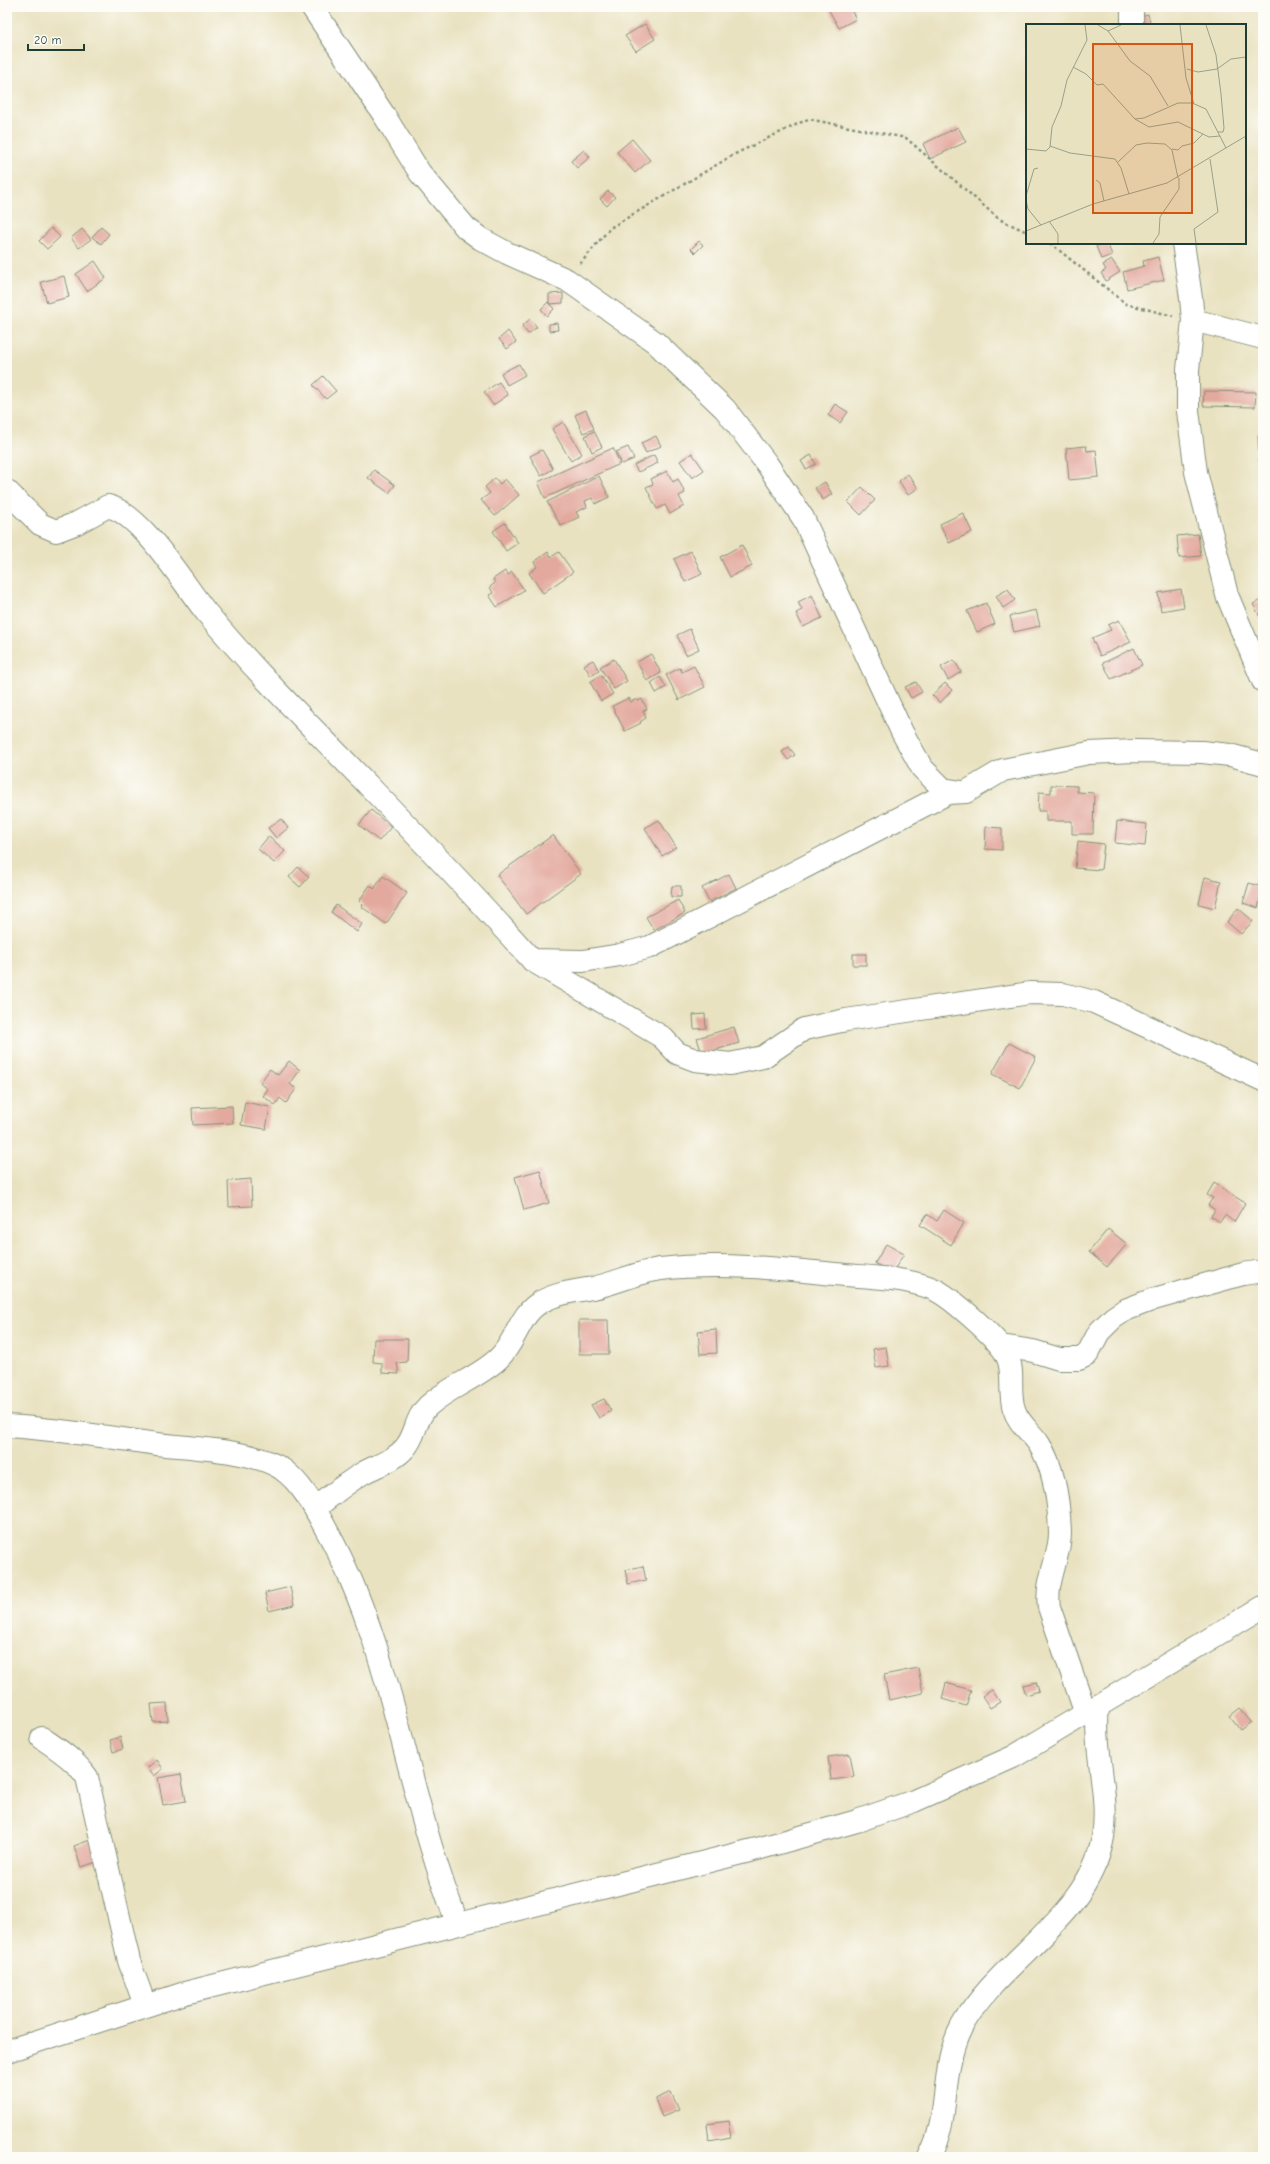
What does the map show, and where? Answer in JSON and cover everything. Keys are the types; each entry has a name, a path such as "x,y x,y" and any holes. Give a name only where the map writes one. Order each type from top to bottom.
{"street":[{"path":"312,7 384,115 420,173 466,228 481,239 507,253 567,280 655,342 707,391 744,433 804,518 902,732 922,768 943,789 966,792"},
{"path":"1132,7 1132,24"},
{"path":"1183,244 1188,267 1193,320 1188,370 1188,411 1196,472 1227,595 1263,681"},
{"path":"1193,320 1263,338"},
{"path":"7,491 40,524 49,529 64,529 108,506 119,509 127,515 143,531 207,612 298,715 482,904 532,960 662,1037 677,1052 695,1060 730,1064 763,1058 804,1029 846,1020 993,998 1049,992 1082,997 1263,1080"},
{"path":"532,960 583,960 620,955 650,947 948,793 966,792 1003,770 1089,753 1135,750 1202,752 1230,755 1263,764"},
{"path":"315,1508 357,1476 400,1453 409,1443 416,1422 427,1407 455,1385 478,1375 501,1356 510,1346 524,1320 539,1302 554,1296 616,1282 652,1271 689,1267 784,1270 873,1278 924,1286 946,1296 981,1326 1000,1346 1009,1358 1012,1401 1015,1413 1044,1452 1056,1493 1059,1510 1060,1537 1048,1595 1049,1607 1092,1710 1102,1778 1104,1826 1095,1862 1085,1883 1063,1912 1004,1971 981,1998 962,2026 950,2054 940,2128 936,2144 929,2157"},
{"path":"1000,1346 1033,1351 1059,1359 1079,1360 1087,1354 1099,1332 1113,1318 1125,1310 1154,1299 1243,1274 1263,1271"},
{"path":"7,1426 52,1429 200,1448 266,1462 281,1469 293,1480 315,1508 343,1560 355,1587 399,1727 441,1884 458,1924"},
{"path":"7,2051 145,2005 261,1973 556,1901 761,1848 857,1821 914,1801 988,1769 1092,1710 1263,1607"},
{"path":"42,1738 80,1767 87,1777 129,1961 145,2005"}],"path":[{"path":"567,280 610,228 735,154 808,118 906,138 999,219 1026,232"},
{"path":"1051,244 1126,304 1193,320"}],"building":[{"path":"827,7 857,7 851,10 856,19 839,28"},
{"path":"1148,14 1151,24 1137,24 1134,18"},
{"path":"645,24 655,39 636,51 625,36"},
{"path":"958,127 966,142 930,159 923,144"},
{"path":"632,139 650,160 635,173 617,152"},
{"path":"584,150 590,157 577,168 571,161"},
{"path":"608,191 615,197 607,206 600,199"},
{"path":"101,227 109,234 101,244 92,237"},
{"path":"51,228 60,237 47,249 39,241"},
{"path":"82,229 91,239 79,248 71,238"},
{"path":"699,241 703,245 695,253 691,249"},
{"path":"1107,244 1112,255 1101,259 1096,246"},
{"path":"1158,257 1164,280 1127,289 1123,272 1144,266 1143,261"},
{"path":"1112,260 1120,272 1106,281 1101,273 1106,270 1103,265"},
{"path":"95,261 106,278 87,291 76,274"},
{"path":"64,276 69,297 47,303 41,282"},
{"path":"563,293 563,303 549,304 549,294"},
{"path":"548,302 554,309 547,316 541,309"},
{"path":"530,319 537,327 528,334 522,326"},
{"path":"557,323 558,330 549,331 549,324"},
{"path":"508,331 516,342 507,349 499,339"},
{"path":"519,364 525,375 507,385 501,373"},
{"path":"323,376 336,391 326,399 313,385"},
{"path":"499,382 508,395 493,405 484,392"},
{"path":"1204,391 1256,392 1255,407 1203,406"},
{"path":"835,404 848,412 840,423 828,415"},
{"path":"586,410 594,429 583,433 575,415"},
{"path":"563,422 582,454 571,461 552,429"},
{"path":"594,431 602,447 592,452 585,436"},
{"path":"1258,435 1263,435 1263,461 1259,461"},
{"path":"656,436 661,446 646,453 641,443"},
{"path":"1086,446 1087,451 1096,450 1099,477 1069,480 1066,448"},
{"path":"628,447 634,459 622,464 616,452"},
{"path":"613,448 620,464 545,498 538,482"},
{"path":"542,450 553,469 541,476 530,456"},
{"path":"692,453 704,470 692,478 680,461"},
{"path":"654,455 658,463 638,472 634,465"},
{"path":"811,455 816,464 806,469 801,461"},
{"path":"374,470 395,485 389,493 368,478"},
{"path":"667,471 673,482 678,479 685,493 679,496 684,506 670,514 665,505 657,509 646,487 653,484 651,479"},
{"path":"908,474 918,488 908,495 899,481"},
{"path":"599,476 609,497 595,504 592,498 585,501 587,507 576,512 579,517 561,526 547,502"},
{"path":"495,478 500,484 505,479 519,495 495,516 481,500 490,493 485,487"},
{"path":"825,482 832,494 823,500 815,488"},
{"path":"862,487 875,500 861,515 848,502"},
{"path":"963,513 972,532 949,543 940,524"},
{"path":"505,523 518,543 506,551 493,531"},
{"path":"1198,534 1201,556 1179,558 1177,536"},
{"path":"742,545 752,566 730,577 720,557"},
{"path":"691,551 702,574 685,582 674,559"},
{"path":"548,552 551,557 559,552 573,572 543,593 529,573 537,567 534,562"},
{"path":"505,571 508,575 512,572 524,590 497,607 489,595 493,593 490,587 495,583 493,579"},
{"path":"1008,589 1015,600 1003,608 996,596"},
{"path":"1181,589 1184,607 1161,611 1158,593"},
{"path":"812,595 822,618 803,627 796,613 802,610 798,602"},
{"path":"1263,599 1263,618 1261,619 1253,604"},
{"path":"986,603 995,624 977,632 967,611"},
{"path":"1036,610 1040,626 1014,632 1010,616"},
{"path":"1119,620 1131,642 1100,656 1092,638 1111,630 1108,625"},
{"path":"690,629 699,649 686,655 677,635"},
{"path":"1134,648 1142,665 1111,679 1103,663"},
{"path":"651,654 661,673 647,681 637,662"},
{"path":"614,659 627,681 614,689 600,667"},
{"path":"593,660 599,671 591,676 584,665"},
{"path":"954,660 961,672 948,680 941,667"},
{"path":"694,666 705,687 679,700 666,675 680,668 682,672"},
{"path":"601,675 613,694 601,701 590,682"},
{"path":"660,677 666,687 656,693 651,683"},
{"path":"916,682 922,692 911,698 905,687"},
{"path":"945,683 952,690 940,703 932,695"},
{"path":"629,698 631,702 636,699 638,701 642,699 647,709 643,711 646,718 640,722 641,723 625,731 612,706"},
{"path":"789,747 795,755 788,760 782,752"},
{"path":"1051,785 1077,786 1077,792 1094,793 1093,834 1072,834 1072,821 1046,821 1046,811 1038,811 1039,792 1051,793"},
{"path":"371,810 391,827 379,841 359,825"},
{"path":"281,819 288,828 276,838 268,828"},
{"path":"659,820 676,847 662,856 645,828"},
{"path":"1117,821 1147,824 1145,846 1115,843"},
{"path":"986,827 1002,828 1002,850 985,849"},
{"path":"553,835 581,874 526,914 497,875"},
{"path":"269,836 285,851 274,863 258,849"},
{"path":"1078,841 1104,844 1101,870 1075,868"},
{"path":"298,867 309,877 300,887 289,877"},
{"path":"729,874 736,888 709,902 702,888"},
{"path":"383,876 407,893 386,924 362,907 363,905 359,901 370,885 374,889"},
{"path":"1205,877 1221,881 1215,908 1199,904"},
{"path":"1249,883 1263,887 1258,908 1243,903"},
{"path":"672,886 681,886 681,897 671,897"},
{"path":"678,900 685,913 654,930 646,917"},
{"path":"336,905 362,924 357,932 331,912"},
{"path":"1238,908 1253,921 1241,934 1227,922"},
{"path":"853,954 866,954 866,965 853,965"},
{"path":"705,1014 706,1028 694,1029 693,1015"},
{"path":"734,1027 739,1043 702,1054 697,1038"},
{"path":"1009,1043 1036,1057 1020,1088 992,1074"},
{"path":"289,1061 300,1070 290,1084 296,1089 286,1103 280,1098 275,1105 263,1096 268,1089 260,1083 270,1069 278,1075"},
{"path":"245,1102 270,1107 266,1129 241,1125"},
{"path":"232,1106 233,1123 193,1125 192,1108"},
{"path":"540,1170 549,1203 524,1210 515,1177"},
{"path":"251,1179 252,1206 229,1207 228,1181"},
{"path":"1214,1183 1245,1203 1234,1222 1225,1215 1220,1222 1211,1216 1215,1210 1208,1205 1213,1198 1207,1195"},
{"path":"944,1210 964,1223 951,1245 920,1225 927,1214 937,1221"},
{"path":"1108,1229 1127,1244 1107,1267 1089,1252"},
{"path":"886,1244 904,1254 892,1273 875,1263"},
{"path":"579,1320 608,1320 609,1354 579,1354"},
{"path":"716,1329 717,1353 700,1354 698,1331"},
{"path":"374,1339 408,1339 407,1362 397,1363 399,1374 382,1373 382,1363 373,1362"},
{"path":"886,1347 889,1366 876,1368 873,1349"},
{"path":"604,1399 611,1411 599,1418 591,1405"},
{"path":"643,1566 646,1580 628,1584 625,1570"},
{"path":"290,1587 294,1605 269,1611 265,1593"},
{"path":"918,1668 923,1693 889,1700 884,1675"},
{"path":"1036,1682 1039,1691 1026,1695 1023,1685"},
{"path":"946,1683 971,1690 966,1706 942,1699"},
{"path":"992,1690 1000,1702 990,1708 982,1696"},
{"path":"167,1703 168,1721 153,1722 151,1704"},
{"path":"1240,1709 1251,1722 1240,1730 1230,1717"},
{"path":"120,1737 123,1749 113,1752 110,1740"},
{"path":"850,1754 854,1777 831,1780 828,1757"},
{"path":"157,1760 163,1769 154,1776 148,1767"},
{"path":"181,1774 186,1801 163,1805 158,1778"},
{"path":"90,1840 97,1862 81,1867 74,1846"},
{"path":"671,2092 679,2110 662,2117 655,2099"},
{"path":"728,2121 731,2137 709,2141 707,2124"}]}
